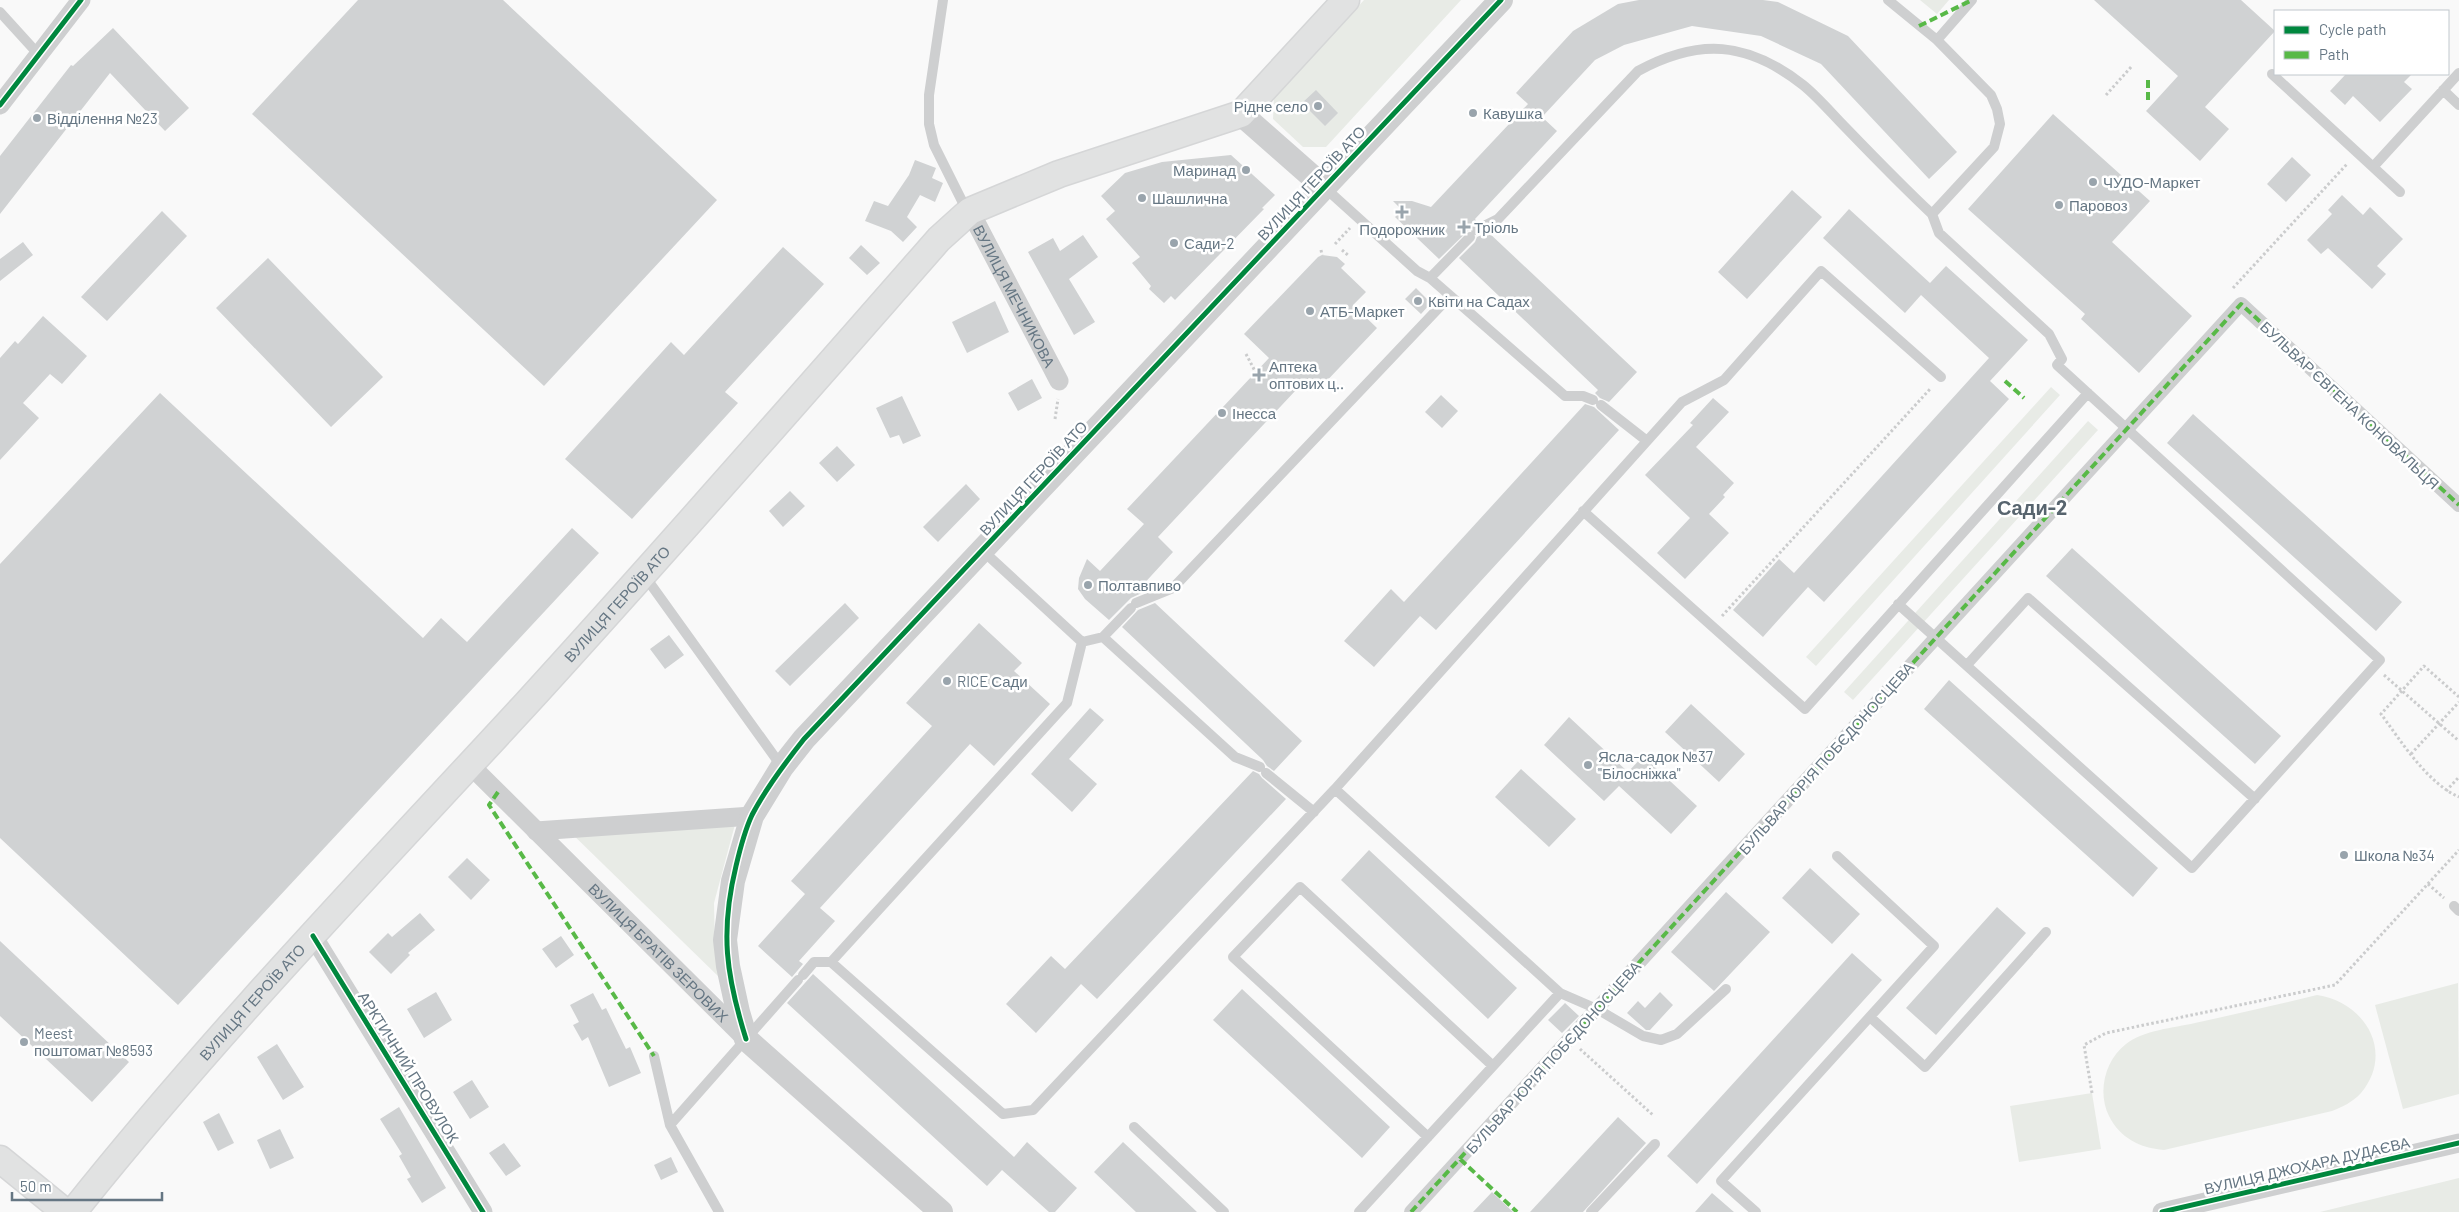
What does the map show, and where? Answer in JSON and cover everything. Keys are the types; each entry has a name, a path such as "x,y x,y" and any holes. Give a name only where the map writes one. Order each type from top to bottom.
{"main road":[{"name":"ВУЛИЦЯ ГЕРОЇВ АТО","path":"72,1212 120,1152 313,936 644,575 939,239 970,211 1059,174 1241,114 1346,0"},
{"path":"0,1159 65,1212"}],"street":[{"path":"0,106 81,0"},
{"name":"ВУЛИЦЯ ГЕРОЇВ АТО","path":"746,1039 732,989 725,940 733,881 752,816 782,767 804,739 1501,0"},
{"name":"ВУЛИЦЯ ГЕРОЇВ АТО","path":"1241,114 1324,187"},
{"name":"ВУЛИЦЯ МЕЧНИКОВА","path":"970,211 1059,381"},
{"name":"БУЛЬВАР ЮРІЯ ПОБЄДОНОСЦЕВА","path":"1411,1212 2241,304"},
{"name":"БУЛЬВАР ЄВГЕНА КОНОВАЛЬЦЯ","path":"2241,304 2459,505"},
{"name":"ВУЛИЦЯ БРАТІВ ЗЕРОВИХ","path":"470,765 746,1039 941,1212"},
{"path":"536,831 752,816"},
{"name":"АРКТИЧНИЙ ПРОВУЛОК","path":"313,936 483,1212"},
{"name":"ВУЛИЦЯ ДЖОХАРА ДУДАЄВА","path":"2162,1212 2459,1143"}],"lane":[{"path":"943,0 930,95 929,124 936,149 962,201 970,211"},
{"path":"1888,0 1937,40 1991,95 1997,109 2000,124 1999,135 1994,147 1932,214"},
{"path":"1937,40 1972,0"},
{"path":"0,12 39,55"},
{"path":"1430,278 1473,233 1498,220 1638,71 1663,58 1690,50 1722,48 1750,54 1778,68 1804,85 1932,214 1939,233 2049,334 2062,359 2057,365 2380,660 2192,868 1898,604"},
{"path":"2373,166 2459,73"},
{"path":"2272,74 2400,192"},
{"path":"2443,90 2459,105"},
{"path":"1324,187 1416,271 1430,278 1564,396 1583,396 1597,402 1647,441"},
{"path":"670,1125 814,962 832,962 1003,1114 1033,1110 1336,789 1682,402 1724,380 1821,271 1941,377"},
{"path":"1082,642 1103,637 1134,605 1173,588 1450,296"},
{"path":"1583,511 1804,709 2088,393"},
{"path":"982,550 1082,642"},
{"path":"644,575 782,767"},
{"path":"1967,665 2028,598 2255,799"},
{"path":"1103,637 1235,757 1263,770 1314,812"},
{"path":"832,962 1067,703 1082,642"},
{"path":"1336,789 1560,993 1597,1009 1643,1036 1661,1040 1678,1034 1726,989"},
{"path":"1756,1212 1721,1181 1934,946 1837,856"},
{"path":"1428,1137 1233,957 1300,886 1493,1066"},
{"path":"1870,1017 1925,1067 2046,932"},
{"path":"1359,1212 1560,993"},
{"path":"654,1056 670,1125 719,1212"},
{"path":"1134,1127 1224,1212"},
{"path":"1591,1212 1655,1144"}],"path":[{"path":"2106,95 2132,66"},
{"path":"2241,304 2229,293 2358,152"},
{"path":"1335,244 1359,219"},
{"path":"1321,250 1322,255"},
{"path":"1342,250 1349,256"},
{"path":"1246,354 1256,373"},
{"path":"1712,627 1941,377"},
{"path":"2374,666 2459,741"},
{"path":"2459,697 2424,666 2381,714 2411,754 2446,791 2459,797"},
{"path":"2411,754 2459,702"},
{"path":"2446,791 2459,777"},
{"path":"2092,1092 2084,1045 2106,1033 2335,985 2459,850"},
{"path":"2428,884 2456,908"},
{"path":"1569,1039 1654,1116"}],"shaded area":[{"path":"1364,0 1461,0 1326,147 1303,147 1273,119 1274,98"},
{"path":"1920,0 1949,0 1937,14"},
{"path":"2051,387 2060,395 1816,666 1806,657"},
{"path":"2088,421 2098,430 1853,700 1844,692"},
{"path":"737,817 714,903 715,950 720,978 565,827"},
{"path":"2458,983 2459,1094 2403,1109 2375,1005"},
{"path":"2317,995 2334,1000 2349,1008 2361,1018 2370,1031 2375,1046 2375,1061 2371,1077 2361,1093 2351,1102 2332,1111 2164,1150 2147,1147 2125,1136 2109,1116 2105,1107 2104,1097 2105,1077 2108,1067 2119,1051 2133,1039 2159,1030"},
{"path":"2092,1093 2101,1149 2019,1162 2010,1106"},
{"path":"2459,1178 2459,1212 2320,1212"}],"building":[{"path":"358,0 503,0 717,200 544,386 252,114"},
{"path":"1639,0 1763,0 1778,2 1848,36 1957,152 1929,179 1821,64 1761,36 1692,26 1624,45 1595,60 1542,117 1557,131 1475,219 1477,222 1439,259 1395,217 1402,210 1393,201 1412,201 1431,207 1528,104 1516,93 1573,31 1618,4"},
{"path":"2094,0 2241,0 2274,30 2205,107 2229,129 2200,161 2146,111 2178,76"},
{"path":"113,28 189,108 165,131 110,73 0,214 0,156 71,65 73,66"},
{"path":"2345,75 2411,75 2404,82 2412,89 2380,122 2353,96 2345,105 2330,91"},
{"name":"Рідне село","path":"1316,90 1338,113 1325,126 1302,103"},
{"name":"Паровоз","path":"2053,114 2150,201 2112,242 2192,316 2139,373 2081,319 2085,314 1968,209"},
{"name":"Сади-2","path":"1231,155 1275,195 1262,208 1264,209 1175,300 1171,296 1164,303 1149,289 1151,286 1132,263 1140,257 1106,219 1115,211 1101,196 1125,173 1162,162"},
{"path":"2292,157 2311,175 2286,202 2267,184"},
{"path":"915,160 936,168 932,178 943,183 935,202 920,195 907,217 917,227 903,242 891,231 865,221 874,201 888,206 909,175"},
{"path":"1792,190 1822,217 1747,299 1718,272"},
{"path":"2342,195 2363,215 2370,207 2403,239 2377,266 2386,274 2372,289 2328,248 2321,254 2307,240 2332,214 2328,210"},
{"path":"1849,209 1930,283 1946,266 2028,340 1990,381 2009,399 1824,602 1808,587 1763,637 1733,610 1779,559 1794,573 1989,358 1921,295 1905,313 1823,238"},
{"path":"162,211 187,236 107,321 81,297"},
{"path":"1488,232 1637,372 1609,402 1600,398 1595,393 1598,390 1459,258 1475,242 1477,237"},
{"path":"1083,235 1098,257 1069,279 1095,322 1074,335 1028,252 1053,238 1060,251"},
{"path":"23,242 33,255 0,281 0,259"},
{"path":"861,245 880,263 867,275 849,258"},
{"path":"783,247 824,284 725,392 738,403 632,519 565,459 671,342 684,355"},
{"path":"1322,255 1337,257 1345,264 1341,268 1366,292 1353,305 1377,328 1320,388 1309,378 1296,390 1158,537 1173,552 1140,588 1144,592 1131,598 1109,620 1085,599 1078,589 1079,578 1087,559 1100,571 1144,524 1127,509 1269,358 1244,334"},
{"path":"268,258 383,377 331,427 216,308"},
{"name":"Квіти на Садах","path":"1416,288 1431,303 1421,314 1405,299"},
{"path":"995,301 1009,332 967,353 952,322"},
{"path":"43,316 87,356 62,384 50,374 23,403 39,418 0,460 0,358 15,341 18,344"},
{"path":"1032,379 1042,398 1018,411 1008,393"},
{"path":"160,393 423,638 441,618 467,642 572,528 599,553 178,1005 0,838 0,564"},
{"path":"1441,395 1458,411 1442,428 1425,412"},
{"path":"902,396 921,436 903,444 899,435 890,438 876,408"},
{"path":"1713,398 1729,412 1696,447 1734,483 1723,495 1725,497 1709,514 1729,533 1685,579 1657,553 1690,518 1645,475 1693,425 1690,423"},
{"path":"1585,404 1594,407 1619,430 1436,630 1420,616 1374,667 1344,641 1391,589 1404,602"},
{"path":"2193,414 2402,602 2376,631 2167,443"},
{"path":"837,446 855,465 837,482 819,463"},
{"path":"966,484 980,499 938,542 923,527"},
{"path":"790,491 805,506 783,527 769,511"},
{"path":"2072,548 2281,736 2255,764 2046,576"},
{"path":"845,603 859,618 790,686 775,671"},
{"path":"1155,603 1302,741 1274,771 1122,627 1138,610"},
{"path":"979,623 1022,663 1014,671 1050,704 994,766 970,744 820,908 835,921 799,961 803,964 792,977 758,946 805,894 791,881 932,726 906,703"},
{"path":"669,635 684,655 665,669 650,649"},
{"path":"1949,680 2158,868 2133,897 1924,709"},
{"path":"1691,704 1745,754 1719,782 1665,732"},
{"path":"1090,708 1104,720 1069,759 1097,784 1072,812 1031,774"},
{"path":"1569,717 1628,772 1643,756 1697,806 1671,834 1619,786 1604,801 1544,745"},
{"path":"1521,769 1576,819 1549,847 1495,797"},
{"path":"1253,771 1259,774 1286,799 1097,999 1081,984 1036,1033 1006,1004 1051,956 1065,969"},
{"path":"1369,850 1517,988 1488,1019 1341,880"},
{"path":"467,858 490,880 471,900 448,877"},
{"path":"1810,868 1860,914 1832,944 1782,898"},
{"path":"1726,892 1770,932 1714,991 1671,952"},
{"path":"1997,907 2026,933 1936,1035 1906,1008"},
{"path":"420,913 435,930 408,953 410,955 391,974 369,952 388,933 392,937"},
{"path":"561,936 574,955 556,968 542,949"},
{"path":"0,941 129,1062 92,1102 0,1016"},
{"path":"1852,953 1882,980 1697,1184 1667,1156"},
{"path":"813,974 1014,1157 1027,1142 1077,1188 1055,1212 1049,1212 1002,1170 987,1186 787,1003"},
{"path":"1242,989 1390,1127 1362,1158 1213,1020"},
{"path":"436,992 452,1020 424,1038 407,1009"},
{"path":"1660,992 1673,1005 1650,1030 1646,1030 1627,1013 1638,1001 1645,1008"},
{"path":"593,993 602,1010 606,1008 626,1049 630,1047 641,1073 609,1087 588,1037 582,1041 573,1025 579,1022 570,1005"},
{"path":"1565,1003 1579,1016 1562,1033 1548,1020"},
{"path":"277,1044 304,1087 283,1100 257,1057"},
{"path":"472,1080 489,1107 470,1119 453,1092"},
{"path":"399,1107 446,1188 422,1203 407,1179 411,1177 399,1156 402,1154 380,1119"},
{"path":"219,1113 234,1143 218,1151 203,1122"},
{"path":"1618,1117 1646,1143 1583,1212 1530,1212"},
{"path":"280,1129 294,1158 270,1169 257,1140"},
{"path":"1123,1142 1197,1212 1136,1212 1094,1172"},
{"path":"504,1143 521,1166 506,1176 489,1153"},
{"path":"671,1157 678,1172 661,1180 654,1165"},
{"path":"1492,1192 1513,1212 1473,1212"},
{"path":"1712,1193 1734,1212 1695,1212"}],"marked path":[{"path":"1919,26 1970,1"},
{"path":"2148,80 2148,100"},
{"path":"1411,1212 2241,304 2459,505"},
{"path":"2005,381 2024,398"},
{"path":"498,792 489,805 654,1056"},
{"path":"1460,1159 1517,1212"}],"cycle path":[{"path":"0,105 81,0"},
{"path":"746,1039 730,974 727,933 728,912 736,866 747,827 757,805 783,766 804,739 1501,0"},
{"path":"313,936 483,1212"},
{"path":"2162,1212 2459,1143"}],"place":[{"name":"Рідне село","path":"1318,106"},
{"name":"Кавушка","path":"1473,113"},
{"name":"Відділення №23","path":"37,118"},
{"name":"Маринад","path":"1246,170"},
{"name":"ЧУДО-Маркет","path":"2093,182"},
{"name":"Шашлична","path":"1142,198"},
{"name":"Паровоз","path":"2059,205"},
{"name":"Подорожник","path":"1402,212"},
{"name":"Тріоль","path":"1464,227"},
{"name":"Сади-2","path":"1174,243"},
{"name":"Квіти на Садах","path":"1418,301"},
{"name":"АТБ-Маркет","path":"1310,311"},
{"name":"Аптека оптових ц‥","path":"1259,375"},
{"name":"Інесса","path":"1222,413"},
{"name":"Полтавпиво","path":"1088,585"},
{"name":"RICE Сади","path":"947,681"},
{"name":"Ясла-садок №37 \"Білосніжка\"","path":"1588,765"},
{"name":"Школа №34","path":"2344,855"},
{"name":"Meest поштомат №8593","path":"24,1042"}],"district":[{"name":"Сади-2","path":"2032,507"}]}
